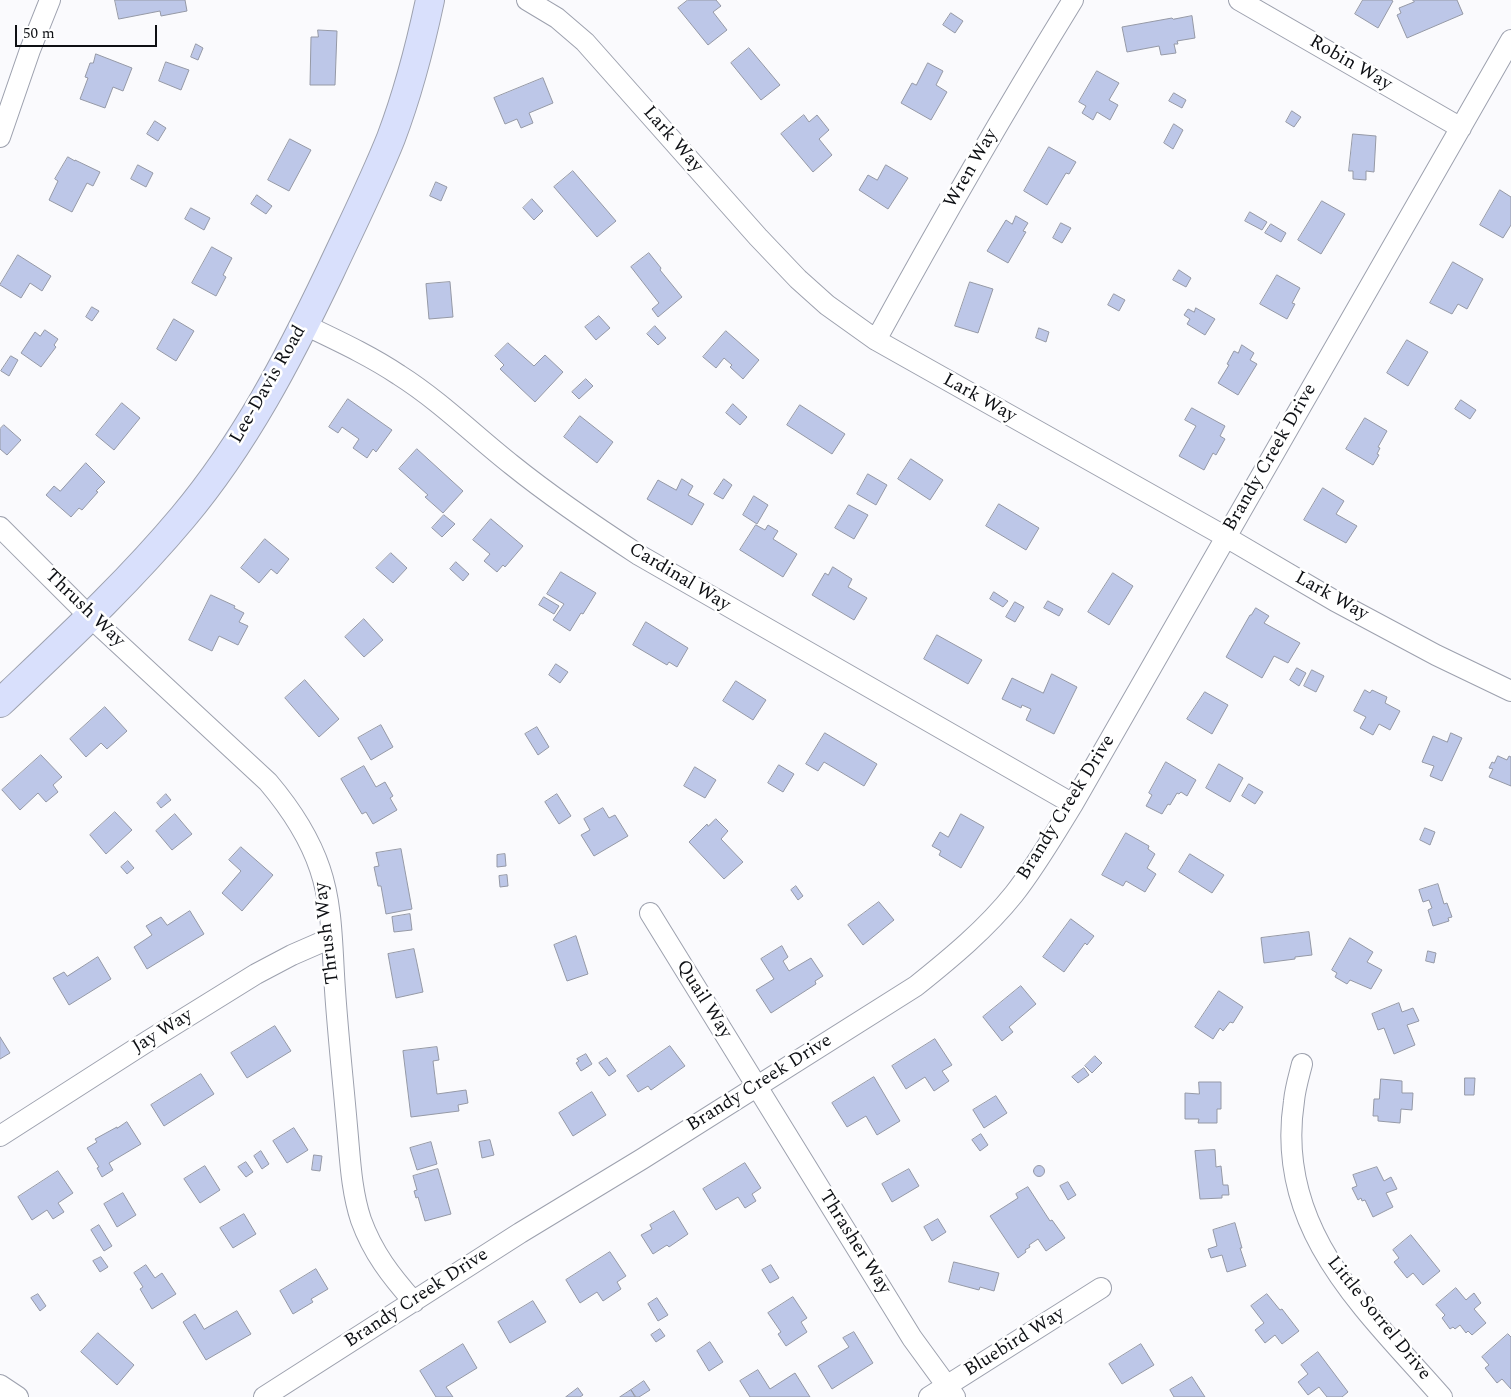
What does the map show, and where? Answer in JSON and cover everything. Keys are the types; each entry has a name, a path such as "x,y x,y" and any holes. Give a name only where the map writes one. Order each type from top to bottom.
{"main road":[{"name":"Lee-Davis Road","path":"0,703 90,617 148,557 184,516 223,464 252,420 305,324 374,179 392,136 407,92 430,0"}],"street":[{"path":"0,137 30,50 50,0"},
{"name":"Lark Way","path":"528,0 556,18 585,42 758,237 798,279 827,305 876,340 1343,605 1511,691"},
{"name":"Wren Way","path":"876,340 1006,110 1073,0"},
{"name":"Robin Way","path":"1239,0 1461,128"},
{"name":"Brandy Creek Drive","path":"264,1397 520,1233 642,1159 916,986 954,956 988,923 1013,895 1042,856 1073,804 1511,40"},
{"name":"Cardinal Way","path":"305,324 366,355 400,375 439,403 512,465 574,512 639,555 1073,804"},
{"name":"Thrush Way","path":"0,527 90,617 261,775 289,806 308,840 320,870 328,902 353,1189 361,1219 373,1247 389,1273 414,1302"},
{"name":"Quail Way","path":"650,913 757,1086"},
{"name":"Jay Way","path":"0,1136 256,974 331,938"},
{"name":"Little Sorrel Drive","path":"1302,1064 1294,1102 1292,1134 1294,1166 1300,1198 1311,1229 1326,1257 1348,1290 1442,1397"},
{"name":"Thrasher Way","path":"757,1086 912,1338 951,1391"},
{"name":"Bluebird Way","path":"929,1397 951,1391 1101,1288"},
{"path":"0,1385 18,1397"}],"building":[{"path":"115,0 185,0 187,11 161,16 160,11 119,19"},
{"path":"688,0 716,0 721,6 713,12 727,30 708,45 678,8"},
{"path":"1363,0 1393,1 1378,28 1355,14"},
{"path":"1413,0 1457,0 1463,14 1407,38 1397,15 1401,13 1399,8 1414,2"},
{"path":"951,13 963,21 955,33 943,25"},
{"path":"1192,16 1195,38 1177,41 1178,44 1174,44 1176,53 1161,55 1159,46 1127,52 1122,27"},
{"path":"318,30 337,31 335,85 310,85 311,37 318,37"},
{"path":"196,44 203,48 198,60 191,57"},
{"path":"749,48 780,85 761,100 731,63"},
{"path":"96,54 132,68 123,91 113,87 105,108 80,99 88,78 85,77 90,63 93,63"},
{"path":"166,62 189,70 181,90 159,81"},
{"path":"928,63 943,71 936,85 947,92 931,120 901,103 912,83 916,85"},
{"path":"1097,71 1119,83 1109,100 1118,105 1110,120 1097,112 1093,120 1082,113 1086,106 1079,102"},
{"path":"543,78 553,103 529,113 533,123 521,128 517,119 505,124 494,98"},
{"path":"1174,93 1186,100 1182,108 1169,101"},
{"path":"1292,111 1301,117 1294,127 1286,122"},
{"path":"804,115 809,122 817,115 829,130 819,139 832,155 813,172 781,134"},
{"path":"155,121 166,128 158,141 147,134"},
{"path":"1174,124 1183,130 1173,149 1164,143"},
{"path":"1353,134 1376,136 1374,172 1366,171 1366,180 1353,179 1353,171 1349,171"},
{"path":"290,139 311,150 289,191 268,180"},
{"path":"1049,147 1076,162 1069,174 1066,173 1047,205 1024,191"},
{"path":"68,157 100,172 93,186 87,183 72,212 49,200 58,181 55,179"},
{"path":"138,165 153,173 146,187 131,179"},
{"path":"886,165 908,178 888,209 859,190 868,175 877,180"},
{"path":"573,171 616,221 597,237 554,187"},
{"path":"436,182 447,187 441,201 430,196"},
{"path":"1500,190 1511,197 1511,225 1503,238 1480,225"},
{"path":"257,195 272,206 266,214 251,204"},
{"path":"532,199 543,211 534,220 523,208"},
{"path":"1322,201 1345,214 1321,254 1298,240"},
{"path":"191,208 210,218 204,230 185,219"},
{"path":"1250,212 1267,222 1262,230 1245,221"},
{"path":"1016,216 1028,223 1023,231 1026,232 1008,263 987,251 1006,220 1012,224"},
{"path":"1061,223 1071,228 1062,243 1053,238"},
{"path":"1271,224 1286,233 1281,242 1265,233"},
{"path":"212,247 232,258 223,275 226,277 216,296 192,283"},
{"path":"649,253 682,297 658,317 652,309 659,303 631,267"},
{"path":"18,255 51,276 42,291 30,283 21,298 0,285"},
{"path":"1453,262 1483,279 1467,309 1458,304 1452,314 1430,303"},
{"path":"1179,270 1191,278 1186,287 1173,280"},
{"path":"1277,275 1300,288 1292,303 1295,304 1287,319 1260,304"},
{"path":"450,282 453,317 429,319 426,284"},
{"path":"970,282 993,289 978,333 955,326"},
{"path":"1114,294 1125,300 1119,311 1108,305"},
{"path":"92,307 99,311 92,321 86,317"},
{"path":"1196,308 1215,319 1205,335 1187,324 1190,319 1184,315 1188,309 1194,312"},
{"path":"599,316 610,328 596,340 585,327"},
{"path":"174,319 194,331 176,361 157,349"},
{"path":"655,326 666,338 658,345 647,334"},
{"path":"1039,328 1049,332 1046,342 1036,338"},
{"path":"45,330 58,339 54,345 56,347 41,367 21,353 35,332 40,336"},
{"path":"726,331 759,360 743,379 730,367 732,365 724,358 716,368 703,357"},
{"path":"1407,340 1428,352 1408,386 1387,373"},
{"path":"508,343 534,366 545,355 563,372 535,402 500,369 504,365 495,356"},
{"path":"1242,345 1254,353 1250,360 1257,364 1238,395 1218,383 1229,365 1227,364 1234,351 1238,353"},
{"path":"11,356 18,360 9,376 1,371"},
{"path":"586,379 593,386 579,399 572,392"},
{"path":"348,399 392,430 376,452 373,449 367,458 353,448 359,439 342,427 338,433 329,427"},
{"path":"1461,400 1476,410 1470,419 1455,409"},
{"path":"122,403 140,418 114,450 96,435"},
{"path":"733,404 747,417 740,425 726,413"},
{"path":"800,405 845,434 832,454 787,425"},
{"path":"1192,408 1225,426 1220,436 1225,439 1216,455 1213,453 1204,470 1179,456 1196,426 1185,420"},
{"path":"580,416 613,442 597,463 564,437"},
{"path":"1365,418 1387,431 1378,447 1380,448 1377,454 1379,455 1373,465 1346,449"},
{"path":"4,425 21,440 7,455 0,449 0,429"},
{"path":"417,449 463,491 443,513 425,497 428,495 399,469"},
{"path":"911,459 943,480 930,500 898,479"},
{"path":"86,463 105,482 82,510 79,508 71,517 46,495 54,486 60,491"},
{"path":"868,474 887,485 876,505 857,494"},
{"path":"682,479 693,486 688,495 704,504 692,525 647,499 658,480 676,490"},
{"path":"724,479 732,485 723,499 714,494"},
{"path":"1323,488 1344,501 1336,514 1357,526 1346,543 1304,520"},
{"path":"754,496 768,505 757,524 743,515"},
{"path":"999,504 1039,528 1026,550 986,526"},
{"path":"849,505 868,515 854,539 835,528"},
{"path":"444,515 455,524 442,537 432,528"},
{"path":"491,519 523,546 505,567 503,565 497,572 484,561 490,554 473,540"},
{"path":"756,525 765,530 768,525 778,531 773,539 797,554 783,577 740,550"},
{"path":"265,539 289,559 277,574 271,569 259,583 241,568"},
{"path":"391,553 407,568 393,583 376,568"},
{"path":"456,562 469,574 463,581 450,569"},
{"path":"833,567 852,579 848,587 867,598 854,620 812,595 825,573 828,575"},
{"path":"561,572 596,593 570,631 553,620 564,604 547,594"},
{"path":"1113,573 1133,586 1109,625 1088,612"},
{"path":"994,592 1008,601 1003,607 990,599"},
{"path":"211,595 235,606 234,608 244,613 239,622 248,626 238,645 219,636 212,651 189,640"},
{"path":"544,597 559,606 554,614 539,605"},
{"path":"1048,601 1063,609 1059,616 1044,608"},
{"path":"1015,602 1024,607 1015,622 1006,617"},
{"path":"1256,608 1269,616 1264,623 1300,643 1288,663 1274,656 1262,678 1226,657"},
{"path":"364,619 383,640 364,657 345,637"},
{"path":"646,622 688,648 677,667 669,662 667,665 633,645"},
{"path":"937,635 982,660 968,684 924,659"},
{"path":"556,664 568,672 560,683 549,675"},
{"path":"1297,668 1306,673 1299,686 1290,680"},
{"path":"1312,670 1324,676 1316,692 1304,686"},
{"path":"1052,674 1077,687 1054,734 1026,720 1031,709 1022,705 1021,708 1002,699 1012,678 1043,693"},
{"path":"305,680 339,719 319,737 285,698"},
{"path":"736,681 766,700 753,720 723,701"},
{"path":"1365,690 1370,693 1372,690 1387,697 1385,703 1400,711 1390,730 1379,724 1373,735 1360,728 1366,717 1354,711"},
{"path":"1205,692 1228,705 1212,734 1187,719"},
{"path":"105,707 127,731 107,749 101,743 86,757 70,739"},
{"path":"381,725 393,747 371,760 358,738"},
{"path":"537,727 549,747 538,755 525,734"},
{"path":"825,733 877,764 864,786 824,762 818,771 806,764"},
{"path":"1451,733 1462,738 1442,781 1430,776 1434,766 1422,762 1433,736 1447,742"},
{"path":"41,755 62,777 53,785 58,792 46,802 38,793 20,810 2,790"},
{"path":"1498,756 1507,760 1509,756 1511,757 1511,786 1489,777 1493,769 1489,768"},
{"path":"1166,762 1196,780 1187,796 1181,792 1177,793 1162,814 1146,806 1152,795 1149,793"},
{"path":"1219,764 1243,778 1230,802 1206,788"},
{"path":"779,765 794,774 783,792 768,783"},
{"path":"364,766 376,787 385,782 393,796 390,798 397,810 373,824 366,812 362,814 341,779"},
{"path":"695,767 716,780 705,798 684,786"},
{"path":"1249,784 1263,792 1255,804 1242,796"},
{"path":"166,794 171,800 161,808 157,803"},
{"path":"557,794 571,816 559,824 545,802"},
{"path":"603,808 609,818 615,815 628,836 594,856 581,835 590,830 584,819"},
{"path":"115,812 132,830 106,854 90,835"},
{"path":"175,814 192,834 172,850 156,831"},
{"path":"961,814 984,827 961,868 939,855 941,851 932,846 940,832 948,837"},
{"path":"716,819 728,831 721,839 743,862 724,879 689,842 707,824 708,826"},
{"path":"1425,828 1435,832 1430,845 1420,840"},
{"path":"1126,833 1149,846 1148,849 1155,854 1147,868 1156,874 1145,892 1126,881 1123,886 1102,875"},
{"path":"241,847 273,875 242,911 222,893 241,871 229,860"},
{"path":"401,849 412,909 386,914 381,886 378,886 374,867 379,866 376,853"},
{"path":"505,854 506,866 497,867 497,855"},
{"path":"1190,854 1224,875 1212,893 1179,872"},
{"path":"128,861 134,868 127,874 121,867"},
{"path":"507,875 508,886 500,887 499,876"},
{"path":"1438,884 1444,904 1447,903 1452,917 1448,918 1449,921 1433,926 1428,910 1432,908 1429,900 1423,902 1419,890"},
{"path":"796,886 803,896 798,900 791,890"},
{"path":"879,902 894,920 863,945 848,925"},
{"path":"190,911 204,934 147,969 134,947 152,935 146,926 161,917 167,925"},
{"path":"410,914 412,930 394,932 392,917"},
{"path":"1071,919 1094,936 1087,945 1085,943 1064,972 1043,957"},
{"path":"1309,932 1312,955 1264,963 1261,938"},
{"path":"576,936 588,974 567,981 554,945"},
{"path":"1350,938 1373,952 1367,962 1382,970 1371,989 1350,980 1347,984 1335,977 1337,973 1332,970"},
{"path":"782,946 788,957 783,961 789,971 811,958 823,976 815,981 816,984 771,1013 756,990 774,979 761,959"},
{"path":"414,949 423,992 396,998 388,954"},
{"path":"1428,951 1436,953 1434,963 1426,961"},
{"path":"98,957 111,979 69,1005 53,978 64,972 67,976"},
{"path":"1021,986 1036,1004 1009,1027 1013,1032 1002,1041 983,1017"},
{"path":"1219,991 1243,1007 1233,1023 1230,1022 1223,1031 1220,1028 1213,1039 1195,1027"},
{"path":"1399,1003 1402,1012 1413,1008 1419,1021 1407,1025 1415,1045 1394,1054 1384,1028 1378,1030 1372,1014"},
{"path":"275,1026 291,1051 247,1078 231,1053"},
{"path":"0,1037 10,1053 0,1059"},
{"path":"935,1039 952,1065 942,1071 949,1081 934,1091 925,1077 906,1089 892,1066"},
{"path":"670,1046 685,1066 651,1090 648,1086 638,1092 627,1076"},
{"path":"437,1047 439,1060 433,1061 437,1094 466,1090 468,1103 458,1105 459,1111 411,1117 403,1051"},
{"path":"586,1054 592,1064 581,1071 576,1063 579,1061 577,1059"},
{"path":"1095,1056 1102,1063 1092,1073 1085,1066"},
{"path":"607,1058 616,1071 609,1076 599,1063"},
{"path":"1084,1068 1089,1075 1078,1083 1072,1077"},
{"path":"201,1074 214,1094 164,1126 151,1105"},
{"path":"874,1077 900,1121 877,1135 866,1116 847,1127 832,1103"},
{"path":"1465,1078 1475,1078 1474,1095 1465,1095"},
{"path":"1381,1079 1402,1081 1402,1093 1413,1093 1412,1110 1401,1109 1400,1123 1378,1121 1378,1116 1373,1116 1374,1099 1379,1099"},
{"path":"1199,1082 1221,1082 1221,1109 1217,1109 1217,1123 1198,1123 1199,1119 1185,1119 1185,1093 1199,1094"},
{"path":"592,1092 606,1115 573,1136 559,1113"},
{"path":"996,1096 1007,1113 984,1128 973,1110"},
{"path":"127,1122 141,1144 109,1163 113,1170 102,1177 97,1168 99,1167 87,1148 97,1142 95,1139"},
{"path":"294,1128 308,1150 287,1163 273,1141"},
{"path":"981,1134 988,1145 980,1151 972,1140"},
{"path":"490,1140 494,1155 482,1158 479,1142"},
{"path":"431,1142 437,1164 417,1170 410,1148"},
{"path":"1215,1150 1216,1167 1221,1166 1223,1185 1228,1185 1229,1195 1222,1195 1222,1198 1200,1199 1195,1151"},
{"path":"261,1151 269,1164 262,1169 254,1156"},
{"path":"314,1155 322,1156 320,1171 312,1170"},
{"path":"246,1162 253,1172 246,1177 238,1167"},
{"path":"745,1163 761,1188 752,1194 756,1201 745,1208 738,1197 716,1210 703,1189"},
{"path":"1039,1165 1045,1171 1039,1177 1033,1171"},
{"path":"205,1166 220,1190 200,1203 184,1179"},
{"path":"1377,1167 1384,1181 1391,1177 1397,1189 1386,1193 1393,1207 1373,1217 1365,1200 1362,1201 1361,1198 1358,1200 1352,1188 1357,1186 1353,1175"},
{"path":"438,1169 451,1214 425,1221 418,1197 416,1198 414,1191 417,1190 413,1176"},
{"path":"909,1169 919,1186 892,1202 882,1184"},
{"path":"58,1171 73,1193 58,1203 64,1212 53,1219 47,1210 32,1220 18,1197"},
{"path":"1068,1182 1076,1195 1068,1200 1060,1186"},
{"path":"1028,1187 1050,1221 1052,1220 1065,1238 1046,1251 1038,1239 1029,1245 1030,1247 1025,1250 1026,1252 1018,1258 990,1216 1018,1198 1016,1194"},
{"path":"123,1193 136,1215 117,1227 104,1204"},
{"path":"674,1211 688,1234 669,1247 667,1245 653,1254 641,1235 652,1229 650,1225"},
{"path":"244,1214 256,1234 233,1248 220,1228"},
{"path":"938,1219 946,1232 932,1241 924,1227"},
{"path":"1235,1223 1246,1266 1227,1272 1222,1255 1211,1258 1208,1249 1217,1246 1213,1230"},
{"path":"99,1225 112,1246 104,1251 91,1230"},
{"path":"1411,1235 1440,1271 1423,1285 1413,1273 1407,1278 1394,1262 1399,1258 1393,1250"},
{"path":"610,1252 626,1276 617,1282 621,1289 603,1301 597,1292 580,1303 566,1280"},
{"path":"101,1257 108,1267 100,1272 93,1261"},
{"path":"954,1262 999,1273 994,1291 980,1287 979,1290 949,1282"},
{"path":"146,1265 155,1278 162,1273 176,1294 152,1309 140,1289 143,1287 134,1273"},
{"path":"771,1265 779,1278 770,1283 762,1270"},
{"path":"316,1269 328,1289 311,1299 313,1302 293,1314 280,1291"},
{"path":"1456,1288 1466,1300 1474,1293 1481,1303 1474,1309 1486,1323 1472,1335 1468,1331 1466,1333 1460,1325 1455,1329 1453,1327 1450,1329 1442,1318 1445,1315 1436,1305"},
{"path":"38,1294 46,1306 40,1311 31,1298"},
{"path":"1267,1294 1280,1310 1282,1309 1299,1331 1282,1344 1275,1335 1265,1343 1255,1330 1264,1323 1251,1306"},
{"path":"793,1297 807,1318 801,1322 807,1332 786,1346 778,1334 781,1332 768,1313"},
{"path":"657,1298 668,1315 658,1321 648,1304"},
{"path":"533,1301 546,1322 510,1343 498,1322"},
{"path":"237,1311 251,1334 206,1360 183,1322 195,1314 204,1329"},
{"path":"660,1329 665,1336 656,1342 651,1335"},
{"path":"854,1332 873,1363 832,1389 818,1366 849,1347 843,1338"},
{"path":"98,1333 134,1365 117,1385 81,1352"},
{"path":"1508,1334 1511,1337 1511,1389 1502,1379 1497,1383 1485,1368 1489,1365 1482,1357"},
{"path":"710,1342 723,1362 709,1371 697,1351"},
{"path":"463,1344 477,1368 446,1387 453,1397 436,1397 420,1371"},
{"path":"1141,1344 1154,1365 1122,1384 1109,1364"},
{"path":"1318,1352 1348,1392 1342,1397 1327,1397 1319,1387 1308,1395 1298,1382 1308,1374 1301,1365"},
{"path":"758,1370 770,1389 795,1373 810,1397 750,1397 740,1381"},
{"path":"1192,1377 1205,1397 1174,1397 1170,1390"},
{"path":"644,1381 650,1390 636,1397 631,1390"},
{"path":"578,1388 583,1395 580,1397 566,1397"},
{"path":"631,1390 635,1397 620,1397"}]}
